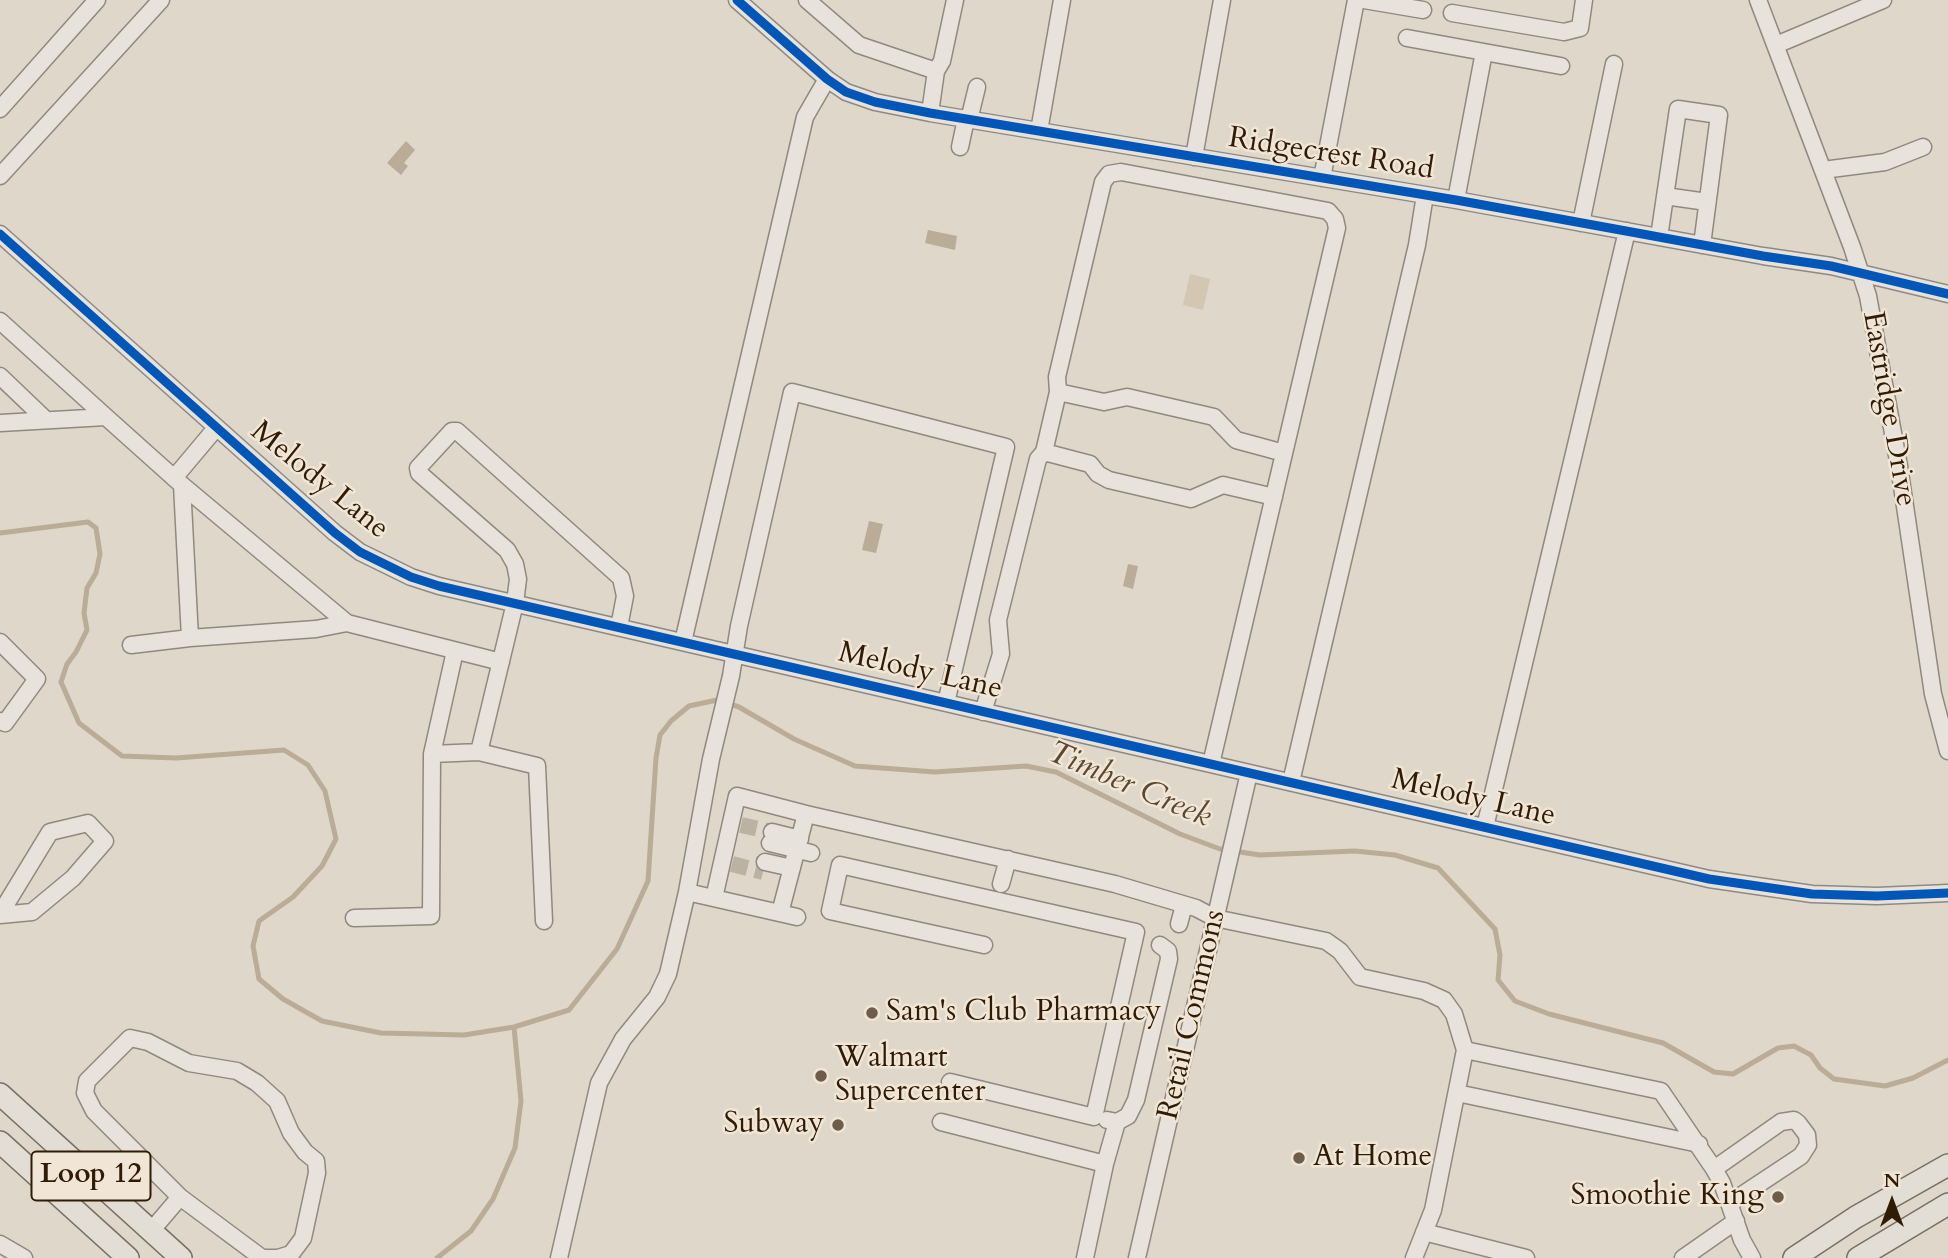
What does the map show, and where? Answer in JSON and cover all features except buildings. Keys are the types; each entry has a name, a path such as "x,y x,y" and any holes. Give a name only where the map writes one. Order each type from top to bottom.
{"main road":[{"name":"Loop 12","path":"0,1094 181,1258"},
{"name":"Loop 12","path":"0,1142 128,1258"},
{"path":"1794,1258 1856,1217 1948,1165"},
{"path":"1865,1256 1948,1204"}],"street":[{"path":"0,109 97,0"},
{"path":"0,176 161,0"},
{"name":"Ridgecrest Road","path":"737,0 827,79 846,92 867,100 967,120 1456,200 1861,272 1948,294"},
{"path":"807,0 859,45 936,71"},
{"path":"930,113 936,71 942,61 955,0"},
{"path":"1039,131 1062,0"},
{"path":"1194,157 1222,0"},
{"path":"1322,178 1356,0"},
{"path":"1364,0 1423,10"},
{"path":"1452,13 1564,32 1580,28 1584,0"},
{"name":"Eastridge Drive","path":"1758,0 1868,296 1889,403 1933,694 1944,722 1948,751"},
{"path":"1776,46 1883,0"},
{"path":"1407,38 1561,66"},
{"path":"1456,200 1484,52"},
{"path":"1581,223 1614,64"},
{"path":"683,642 805,117 827,79"},
{"path":"960,147 977,88"},
{"path":"1659,237 1678,109 1719,115 1702,245"},
{"path":"1823,170 1885,162 1923,147"},
{"path":"983,712 1001,654 998,620 1038,459 1044,452 1058,392 1057,377 1103,181 1110,174 1121,172 1328,211 1335,219 1337,228 1211,764"},
{"path":"1291,782 1417,245 1424,195"},
{"path":"1665,196 1707,202"},
{"path":"1485,827 1627,231"},
{"name":"Melody Lane","path":"0,234 335,533 360,552 421,580 1709,879 1812,894 1877,896 1948,893"},
{"path":"0,321 178,482 347,623 501,662"},
{"path":"0,376 46,420"},
{"path":"559,1258 599,1083 623,1040 657,997 668,974 792,392 1006,447 946,703"},
{"path":"1058,392 1104,402 1127,397 1214,417 1236,440 1284,453"},
{"path":"0,423 106,417"},
{"path":"190,638 178,482 216,428"},
{"path":"480,752 515,603 518,579 515,564 507,550 419,473 418,468 452,431 457,431 621,578 625,596 619,627"},
{"path":"1044,452 1090,464 1098,474 1108,480 1191,499 1223,485 1274,497"},
{"path":"131,645 316,629 347,623"},
{"path":"0,642 37,678 5,723 0,721"},
{"path":"354,918 431,916 432,754 454,651"},
{"path":"432,754 480,752 537,766 544,921"},
{"name":"Retail Commons","path":"1137,1258 1249,773"},
{"path":"715,898 729,858 735,829 737,796 1115,884 1184,905 1215,918 1326,941 1340,951 1360,976 1424,991 1444,1000 1454,1014 1465,1050 1433,1210 1414,1258"},
{"path":"687,892 788,915 791,873 803,847 806,814"},
{"path":"88,823 105,841 73,878 32,912 0,915 50,832 88,823"},
{"path":"771,837 803,847"},
{"path":"1001,884 1008,859"},
{"path":"984,945 831,911 840,865 1136,932 1094,1117"},
{"path":"764,867 791,873"},
{"path":"1180,924 1184,905"},
{"path":"950,1082 1117,1122 1128,1116 1136,1100 1169,959 1168,951 1160,945"},
{"path":"130,1038 148,1042 189,1063 237,1071 257,1083 277,1101 291,1133 305,1152 316,1161 317,1173 303,1238 291,1254 278,1258 262,1258 180,1198 94,1111 85,1093 87,1081 130,1038"},
{"path":"1465,1050 1661,1091 1714,1169 1730,1203 1742,1240 1752,1258"},
{"path":"1457,1093 1699,1144"},
{"path":"1714,1169 1787,1120 1798,1123 1808,1139 1806,1151 1730,1203"},
{"path":"941,1122 1105,1164"},
{"path":"1085,1258 1117,1122"},
{"path":"151,1231 180,1198"},
{"path":"1683,1258 1736,1221"},
{"path":"1424,1232 1526,1258"},
{"path":"0,1244 24,1258"}],"shaded area":[{"path":"406,141 415,150 404,163 408,166 401,175 387,163"},
{"path":"928,230 957,236 955,250 925,243"},
{"path":"1190,274 1210,279 1203,310 1183,305"},
{"path":"869,521 883,524 876,553 862,550"},
{"path":"1128,564 1138,566 1133,589 1123,586"}],"waterway":[{"name":"Timber Creek","path":"0,533 88,522 96,528 100,554 96,573 87,588 84,613 87,630 67,664 61,682 79,723 122,756 176,758 284,750 308,765 325,791 336,839 322,866 293,897 259,921 253,946 259,979 283,999 322,1021 381,1033 464,1035 514,1027 569,1010 617,949 648,881 656,758 660,735 671,721 689,706 717,700 739,707 794,739 855,766 935,772 1026,766 1056,772 1180,834 1220,849 1260,855 1355,851 1395,855 1438,868 1495,929 1500,955 1498,980 1515,1001 1549,1014 1663,1043 1714,1072 1733,1074 1778,1048 1794,1046 1811,1055 1820,1068 1834,1079 1885,1086 1913,1078 1948,1060"},
{"path":"437,1258 471,1231 493,1199 515,1148 521,1101 514,1027"}],"tunnel":[{"path":"741,825 772,832"},
{"path":"732,864 763,872"}],"cycle path":[{"path":"737,0 827,79 846,92 875,102 1831,266 1948,294"},
{"path":"0,234 335,533 360,552 411,577 439,586 1709,879 1812,894 1877,896 1948,893"}],"place":[{"name":"Sam's Club Pharmacy","path":"872,1013"},
{"name":"Walmart Supercenter","path":"821,1076"},
{"name":"Subway","path":"838,1125"},
{"name":"At Home","path":"1299,1158"},
{"name":"Smoothie King","path":"1778,1197"}]}
